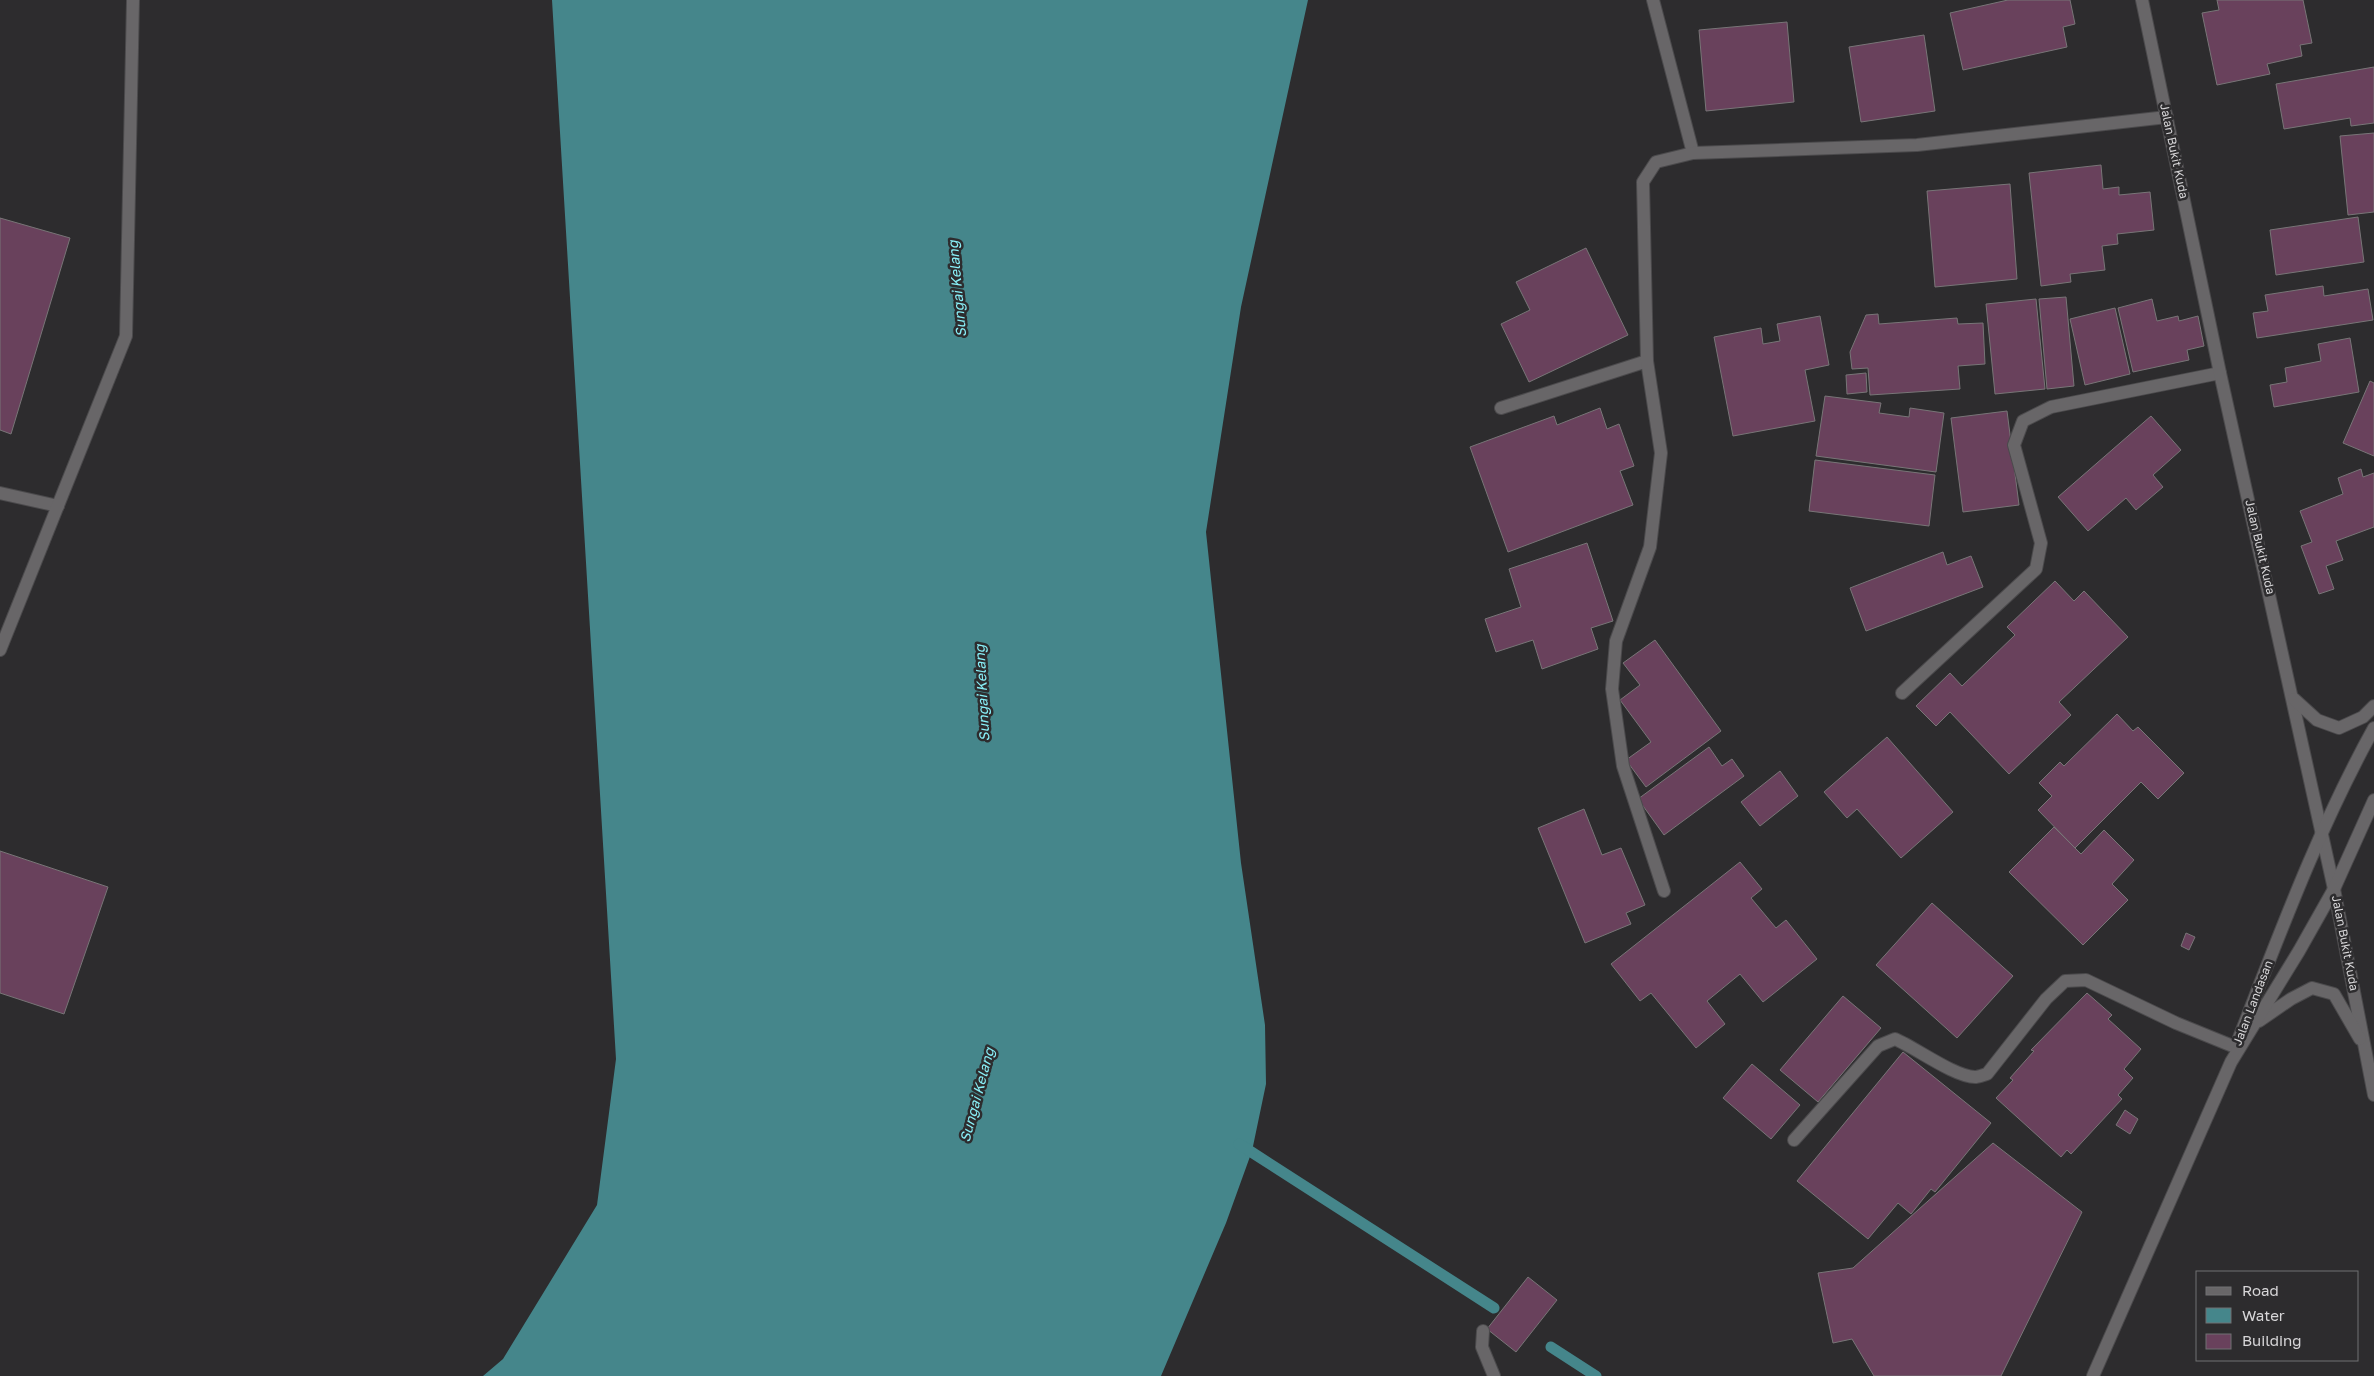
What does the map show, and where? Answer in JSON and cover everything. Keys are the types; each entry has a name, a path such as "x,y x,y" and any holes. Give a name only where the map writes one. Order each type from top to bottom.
{"street":[{"path":"0,650 126,336 133,0"},
{"path":"1653,0 1693,153"},
{"name":"Jalan Bukit Kuda","path":"2142,0 2220,373 2294,699 2321,836 2334,888 2374,1095"},
{"path":"1664,892 1623,766 1612,689 1616,641 1650,547 1661,453 1647,361 1643,182 1656,162 1693,153 1917,145 2167,116"},
{"path":"1500,408 1647,361"},
{"path":"1902,693 2036,569 2041,543 2014,445 2023,421 2051,407 2220,373"},
{"path":"0,493 58,506"},
{"path":"2294,699 2317,720 2339,728 2363,717 2374,706"},
{"name":"Jalan Landasan","path":"2231,1062 2235,1047 2305,868 2343,786 2374,728"},
{"name":"Jalan Landasan","path":"2231,1062 2299,951 2334,888 2374,800"},
{"path":"1794,1140 1878,1046 1895,1039 1913,1046 1958,1073 1975,1077 1986,1074 2046,999 2065,981 2086,980 2176,1023 2235,1047"},
{"path":"2253,1025 2291,999 2312,988 2334,994 2366,1050"},
{"path":"2093,1376 2231,1062"},
{"path":"1482,1331 1482,1347 1494,1376"}],"water":[{"name":"Sungai Kelang","path":"552,0 1308,0 1241,307 1206,532 1241,863 1265,1025 1266,1084 1252,1151 1226,1223 1161,1376 483,1376 503,1359 597,1205 616,1059"}],"building":[{"path":"2008,0 2070,0 2075,24 2063,27 2067,47 1963,70 1950,13"},
{"path":"2217,0 2303,0 2312,43 2300,45 2302,56 2267,64 2270,74 2217,85 2202,13 2219,10"},
{"path":"1787,22 1794,102 1706,111 1699,30"},
{"path":"1924,35 1935,111 1861,122 1849,47"},
{"path":"2374,67 2374,123 2351,126 2350,118 2284,129 2276,84"},
{"path":"2374,133 2374,212 2348,215 2340,136"},
{"path":"2101,165 2103,189 2119,187 2119,195 2150,192 2154,230 2117,234 2118,244 2102,246 2105,270 2070,274 2071,282 2041,286 2029,173"},
{"path":"2010,184 2017,279 1935,287 1927,191"},
{"path":"2358,217 2364,262 2276,275 2270,230"},
{"path":"0,218 70,238 11,434 0,430"},
{"path":"1586,248 1628,335 1529,382 1501,324 1530,310 1516,282"},
{"path":"2323,286 2324,296 2368,289 2373,320 2257,338 2253,313 2268,311 2265,295"},
{"path":"2066,297 2074,386 2047,389 2039,299"},
{"path":"2036,299 2045,389 1995,394 1986,304"},
{"path":"2152,299 2157,321 2178,316 2179,321 2198,316 2204,346 2187,350 2189,360 2133,372 2118,308"},
{"path":"2115,308 2130,374 2085,385 2070,319"},
{"path":"1878,314 1879,324 1957,318 1958,324 1983,323 1985,364 1958,366 1960,389 1870,395 1868,368 1852,369 1850,352 1866,315"},
{"path":"1820,316 1829,365 1805,370 1815,421 1733,436 1714,337 1761,328 1763,344 1780,341 1777,324"},
{"path":"2350,338 2359,392 2274,407 2270,385 2287,382 2285,368 2321,361 2318,344"},
{"path":"1866,373 1867,392 1847,394 1846,375"},
{"path":"2370,381 2374,383 2374,456 2343,443"},
{"path":"1825,396 1881,403 1879,413 1909,417 1910,408 1944,413 1936,472 1816,456"},
{"path":"1600,408 1607,429 1619,424 1634,466 1620,471 1633,505 1508,552 1470,447 1554,416 1557,425"},
{"path":"2007,411 2019,505 1963,512 1951,418"},
{"path":"2151,416 2181,450 2153,475 2163,487 2136,510 2126,498 2088,531 2058,497"},
{"path":"1815,460 1935,475 1929,526 1809,511"},
{"path":"2361,469 2363,477 2374,473 2374,527 2336,541 2343,560 2326,566 2334,589 2319,594 2301,546 2312,542 2300,511 2343,494 2338,478"},
{"path":"1587,543 1613,621 1591,628 1598,649 1542,669 1533,640 1496,652 1485,619 1521,607 1509,569"},
{"path":"1943,552 1947,565 1971,556 1983,587 1866,631 1850,588"},
{"path":"2055,581 2074,601 2084,591 2128,637 2059,702 2071,715 2009,774 1950,712 1936,726 1916,706 1950,673 1962,686 2015,635 2007,627"},
{"path":"1655,640 1721,731 1646,787 1626,760 1651,742 1620,700 1640,685 1623,663"},
{"path":"2117,714 2133,731 2138,727 2184,773 2158,799 2141,782 2075,848 2038,810 2052,796 2039,783 2060,762 2064,766"},
{"path":"1887,737 1953,812 1901,858 1857,809 1847,818 1824,792"},
{"path":"1709,747 1722,766 1732,759 1744,776 1664,835 1638,799"},
{"path":"1780,771 1798,796 1760,826 1741,802"},
{"path":"1584,809 1602,855 1621,848 1645,905 1626,913 1631,924 1585,943 1538,828"},
{"path":"2054,827 2081,854 2104,830 2134,860 2112,884 2128,900 2083,945 2009,872"},
{"path":"0,851 108,887 64,1014 0,993"},
{"path":"1740,862 1762,889 1751,898 1776,928 1786,920 1817,959 1763,1002 1740,974 1707,1001 1725,1024 1696,1048 1651,993 1640,1001 1611,964"},
{"path":"1932,903 2013,976 1957,1038 1876,965"},
{"path":"2186,933 2195,937 2189,950 2181,946"},
{"path":"2087,993 2112,1015 2108,1019 2141,1049 2124,1069 2133,1078 2118,1095 2122,1099 2071,1154 2067,1150 2061,1157 1996,1098 2013,1080 2010,1078 2034,1051 2031,1050"},
{"path":"1843,996 1881,1028 1818,1102 1780,1070"},
{"path":"1903,1052 1991,1123 1935,1192 1931,1189 1911,1214 1898,1203 1868,1239 1797,1181"},
{"path":"1752,1064 1800,1105 1771,1139 1723,1098"},
{"path":"2125,1110 2138,1119 2130,1134 2116,1125"},
{"path":"1993,1143 2082,1212 2001,1376 1874,1376 1852,1339 1833,1343 1818,1273 1853,1268"},
{"path":"1528,1277 1557,1300 1516,1352 1487,1329"}],"waterway":[{"path":"1239,1144 1494,1308"},
{"path":"1551,1347 1596,1376"}]}
